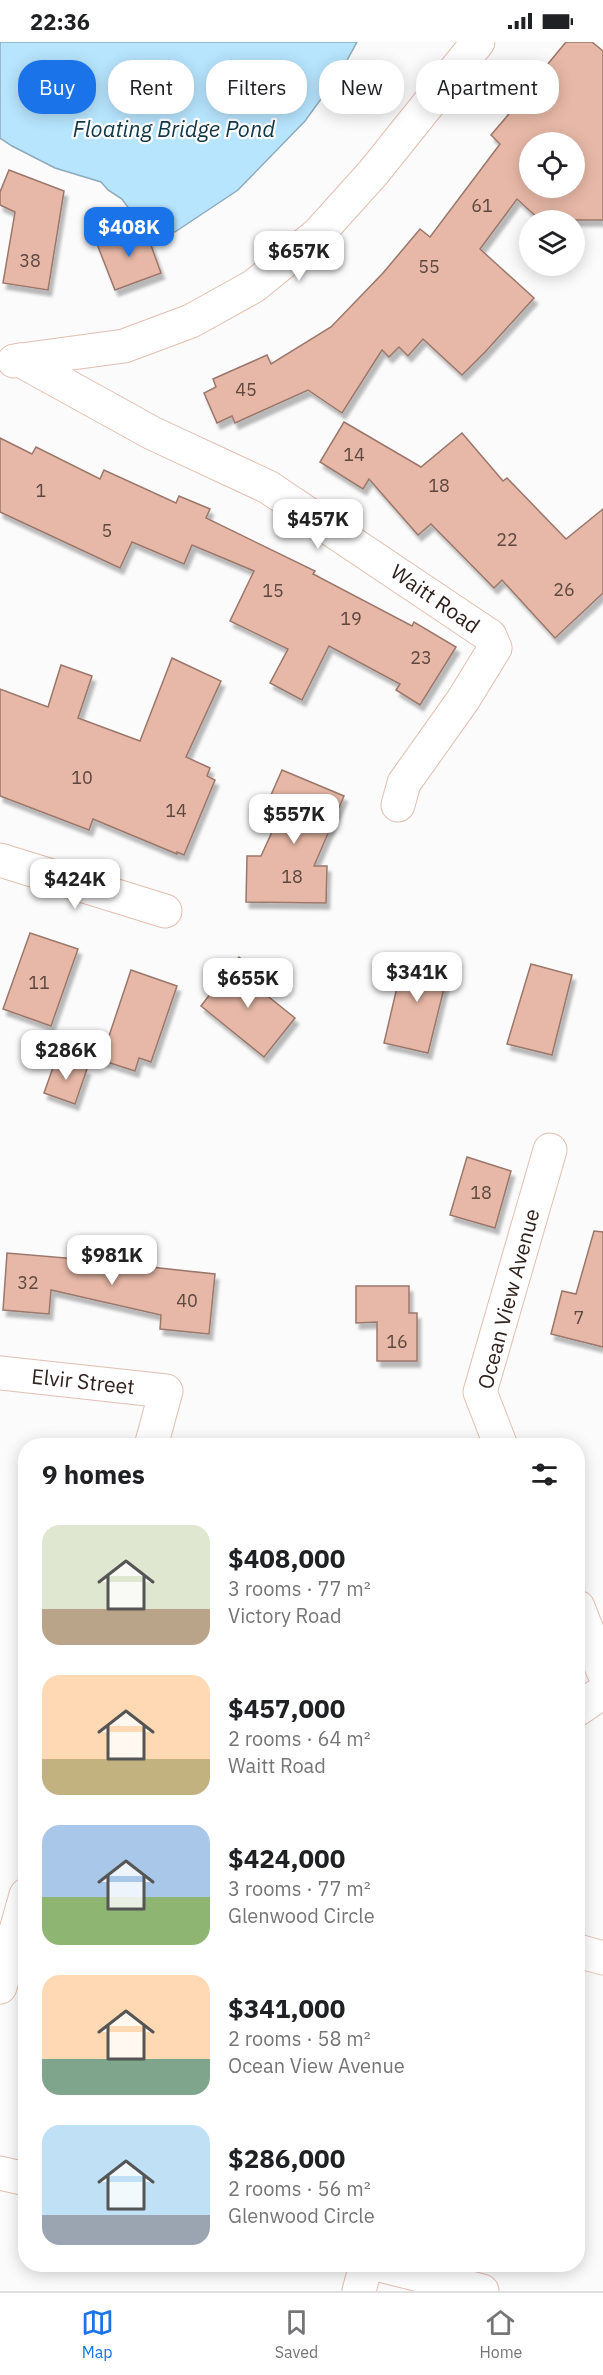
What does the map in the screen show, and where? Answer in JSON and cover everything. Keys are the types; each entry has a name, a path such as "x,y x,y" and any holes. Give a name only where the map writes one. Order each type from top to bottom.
{"street":[{"path":"10,361 124,346 191,321 254,286 318,234 334,217 374,173 478,42"},
{"name":"Waitt Road","path":"10,361 152,433 268,487 490,636 495,648 463,700 404,783 398,805"},
{"path":"0,860 165,911"},
{"name":"Ocean View Avenue","path":"498,1438 480,1392 550,1150"},
{"name":"Elvir Street","path":"0,1373 166,1391 153,1438"},
{"path":"585,1625 603,1671"},
{"path":"585,1704 603,1692"},
{"path":"0,1987 18,1923"},
{"path":"585,1953 603,1958"},
{"path":"0,2173 18,2177"},
{"path":"359,2291 364,2272"},
{"path":"407,2272 482,2291"}],"water":[{"name":"Floating Bridge Pond","path":"0,42 357,42 347,60 319,60 319,102 305,121 238,190 175,232 130,210 122,199 108,190 101,182 55,168 0,138"}],"building":[{"path":"566,42 592,42 603,51 603,220 585,220 585,210 529,210 517,199 480,249 534,298 486,351 462,375 423,339 408,356 399,347 389,357 382,350 342,413 308,390 235,423 232,416 217,423 204,393 216,387 213,379 267,355 271,364 331,327 383,273 420,229 430,237 500,144 491,135 509,114 559,114 559,60 551,60"},
{"path":"9,170 64,191 48,290 3,283 15,212 0,205 0,192"},
{"path":"144,226 161,273 115,290 97,244"},
{"path":"344,422 421,467 462,433 503,481 507,478 566,539 603,509 603,593 555,638 502,580 494,588 431,524 418,535 369,479 363,489 320,462"},
{"path":"0,438 32,454 36,447 100,479 104,470 176,503 179,496 210,509 206,518 315,571 313,574 412,626 414,622 456,647 420,705 396,690 400,684 329,646 302,700 270,683 288,649 230,621 254,571 192,545 184,564 132,542 120,568 0,512"},
{"path":"172,658 221,681 186,757 210,768 207,776 215,780 184,855 93,819 89,830 0,796 0,689 48,707 61,665 92,676 78,718 140,741"},
{"path":"282,770 344,796 314,866 327,866 326,903 246,902 247,856 261,856 282,810 267,804"},
{"path":"30,933 78,949 51,1026 3,1009"},
{"path":"405,953 450,964 428,1053 384,1043"},
{"path":"239,957 262,975 254,985 295,1018 264,1057 201,1006"},
{"path":"531,964 572,975 552,1055 507,1044"},
{"path":"131,970 177,986 151,1062 139,1058 135,1071 101,1060"},
{"path":"56,1059 87,1069 75,1104 44,1093"},
{"path":"467,1157 511,1171 495,1228 450,1215"},
{"path":"594,1231 603,1232 603,1347 551,1334 562,1291 576,1294"},
{"path":"93,1240 135,1249 132,1265 215,1274 209,1334 160,1329 161,1315 51,1290 49,1314 3,1310 7,1253 89,1260"},
{"path":"356,1286 409,1286 409,1313 417,1313 417,1361 377,1361 377,1322 356,1323"}]}
